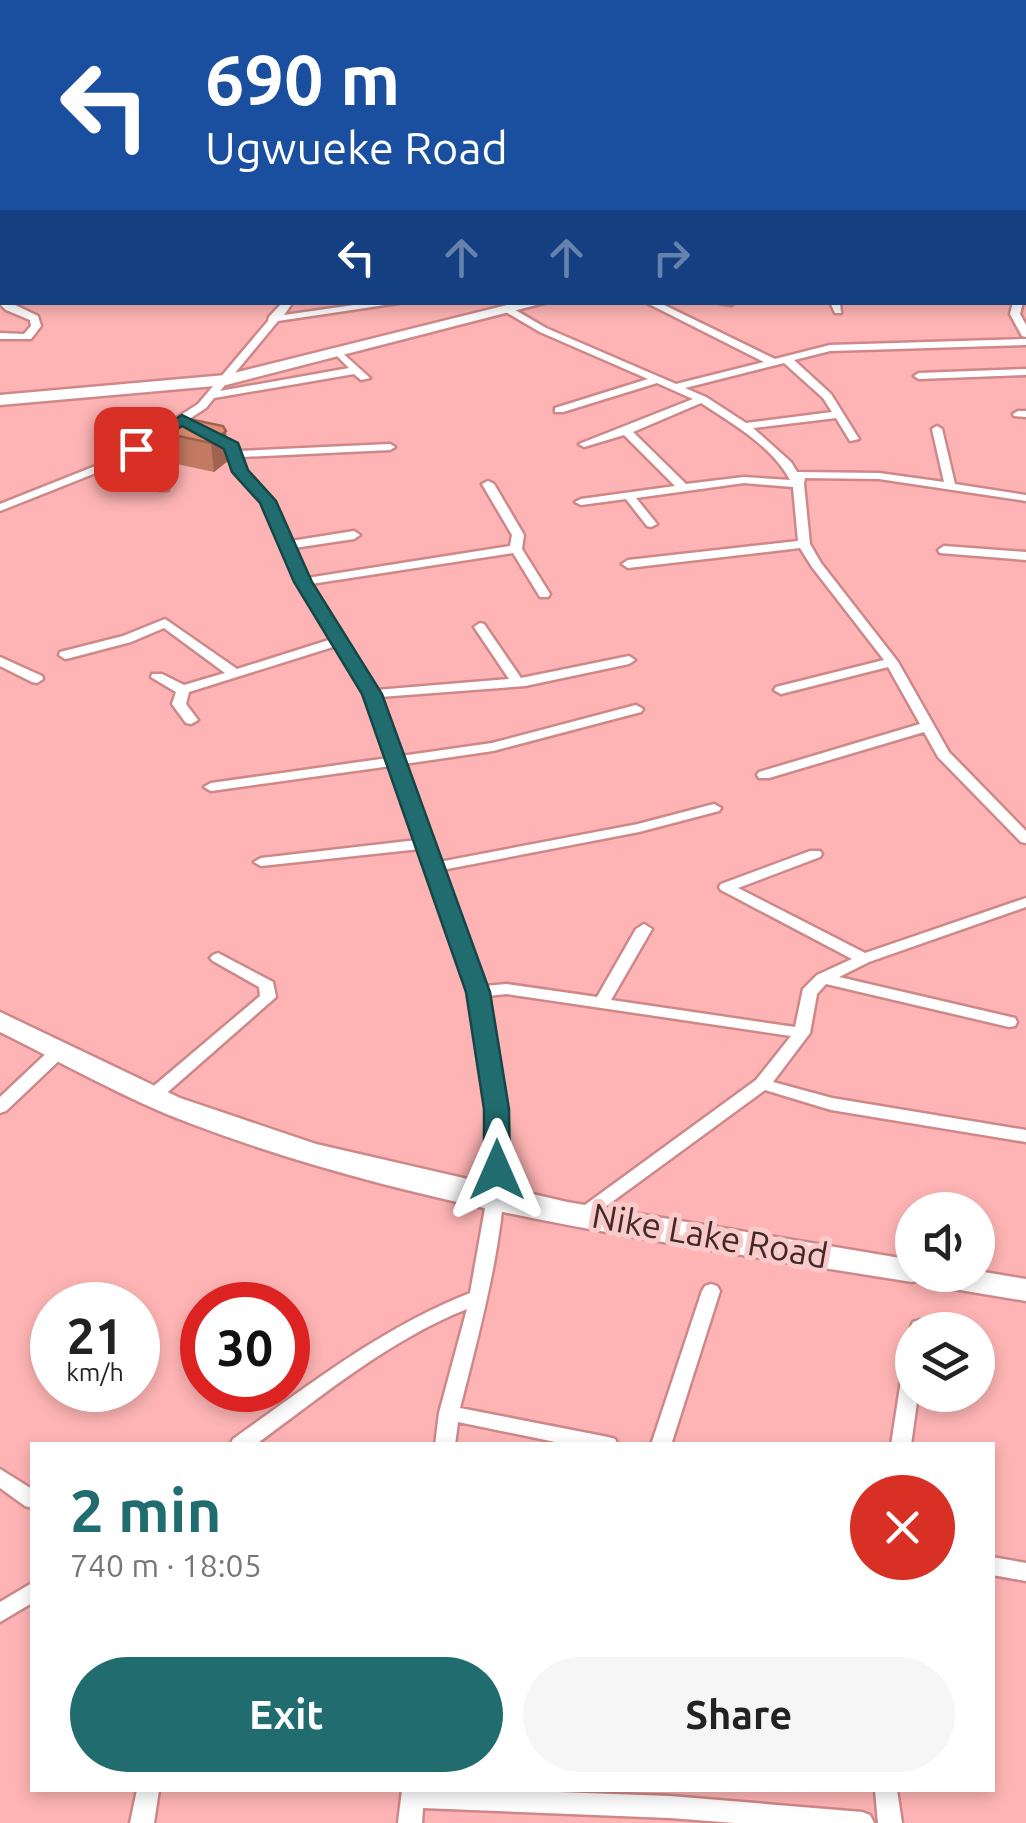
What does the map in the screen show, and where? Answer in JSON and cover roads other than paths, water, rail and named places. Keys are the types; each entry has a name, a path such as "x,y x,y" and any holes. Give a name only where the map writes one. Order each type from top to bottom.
{"main road":[{"path":"509,310 522,305"},
{"path":"0,399 222,385 528,305"},
{"name":"Nike Lake Road","path":"0,1021 224,1125 364,1168 584,1214 895,1268"},
{"path":"995,1285 1026,1290"}],"street":[{"path":"0,336 27,338 36,326 35,318 6,305"},
{"path":"0,508 117,461 182,420 222,385 286,305"},
{"path":"272,318 377,305"},
{"path":"655,305 771,361"},
{"path":"1017,305 1015,314 1026,334"},
{"path":"509,310 543,330 702,400 744,426 787,464 798,484"},
{"path":"676,387 784,358 864,345 1026,342"},
{"path":"222,385 361,374 340,353"},
{"path":"784,358 816,383 854,439"},
{"path":"918,376 1026,372"},
{"path":"559,410 660,379"},
{"path":"584,444 702,400"},
{"path":"744,426 836,415"},
{"path":"182,420 203,428 238,454 390,448"},
{"path":"937,429 950,484"},
{"path":"626,431 684,488"},
{"path":"238,454 240,472 268,501 303,582 372,694 478,992 497,1109 496,1197 482,1287 448,1413 445,1442"},
{"path":"117,461 164,488"},
{"path":"1026,498 879,476 800,474 798,484 804,544 892,662 914,709 943,754 1026,839"},
{"path":"581,502 744,480 798,484"},
{"path":"488,484 518,535 516,549 544,594"},
{"path":"628,495 651,524"},
{"path":"289,544 354,535"},
{"path":"628,564 804,544"},
{"path":"303,582 516,549"},
{"path":"944,550 1026,556"},
{"path":"65,655 128,639 165,622 234,672"},
{"path":"480,627 517,682"},
{"path":"157,678 183,690 339,641"},
{"path":"372,694 517,682 629,660"},
{"path":"0,661 37,679"},
{"path":"782,690 892,662"},
{"path":"183,690 179,704 191,720"},
{"path":"211,787 493,747 636,709"},
{"path":"764,775 928,726"},
{"path":"434,868 639,828 714,808"},
{"path":"260,862 423,844"},
{"path":"814,854 734,880 726,887 864,959"},
{"path":"584,1214 762,1084 802,1032 809,993 823,978 864,959 1026,902"},
{"path":"602,1002 644,929"},
{"path":"154,1094 268,997 267,985 218,958"},
{"path":"823,978 1009,1022"},
{"path":"478,992 507,989 546,998 602,1002 802,1032"},
{"path":"0,1107 60,1050"},
{"path":"762,1084 831,1104 1020,1135"},
{"path":"244,1442 436,1314 478,1297 482,1287"},
{"path":"661,1442 711,1291"},
{"path":"901,1442 906,1412"},
{"path":"448,1413 593,1442"},
{"path":"0,1477 30,1499"},
{"path":"995,1567 1026,1572"},
{"path":"0,1613 30,1593"},
{"path":"142,1823 148,1792"},
{"path":"886,1792 890,1823"},
{"path":"410,1823 413,1794 670,1815 862,1823"}]}
